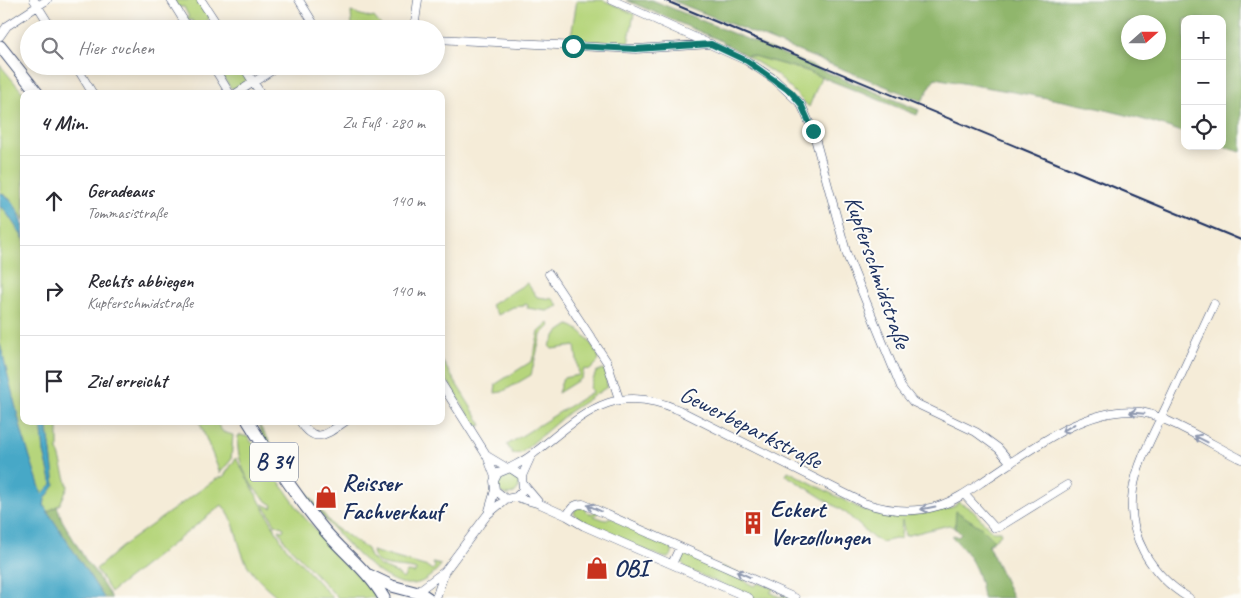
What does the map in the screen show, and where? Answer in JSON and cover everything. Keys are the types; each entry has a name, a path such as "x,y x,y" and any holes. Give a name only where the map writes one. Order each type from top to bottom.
{"main road":[{"path":"0,46 20,69"},
{"path":"0,57 20,69"},
{"path":"25,75 35,90"},
{"name":"B 34","path":"251,425 286,480 314,517 367,574 384,598"},
{"name":"B 34","path":"367,574 428,598"},
{"path":"396,598 413,592"}],"street":[{"path":"0,36 4,27 36,3 47,0"},
{"path":"171,0 183,20"},
{"path":"201,0 214,20"},
{"path":"299,0 311,20"},
{"path":"415,20 418,0"},
{"name":"Kupferschmidstraße","path":"612,0 747,61 774,79 801,104 813,131 847,255 901,387 913,402 976,432 998,448 1011,463"},
{"path":"36,3 46,20"},
{"path":"445,39 636,49 711,44"},
{"path":"81,75 91,90"},
{"path":"218,75 228,90"},
{"path":"249,75 259,90"},
{"path":"241,90 265,75"},
{"path":"549,274 607,362 618,399"},
{"path":"1189,598 1178,595 1154,569 1140,546 1132,511 1133,489 1161,418 1214,304"},
{"path":"445,389 488,456 495,476 495,490 487,515"},
{"name":"Gewerbeparkstraße","path":"495,476 531,456 578,417 603,403 618,399 641,399 664,404 737,439 843,494 877,508 909,511 940,506 964,494 1081,420 1113,412 1140,412 1161,418"},
{"path":"1161,418 1241,458"},
{"path":"303,425 310,434 315,436 321,436 339,425"},
{"path":"488,456 522,476 524,485 540,504"},
{"name":"Gewerbeparkstraße","path":"522,476 531,456"},
{"path":"516,497 524,485"},
{"path":"964,494 995,528 1067,485"},
{"path":"495,490 506,499"},
{"path":"436,598 445,571 487,515 506,499 516,497 540,504 749,598"},
{"path":"567,516 570,509 577,504 583,504 788,593 795,598"},
{"path":"672,564 680,547"},
{"path":"413,592 445,571"}],"green space":[{"path":"173,0 199,0 211,19 186,20 185,18 189,17 184,7 178,7"},
{"path":"577,0 603,0 634,14 628,44 570,42"},
{"path":"626,0 652,0 919,110 917,115 804,70 747,56 719,40"},
{"path":"671,0 1241,0 1241,152 1226,147 1226,15 1181,15 1181,132 1124,114 1093,107 935,78 922,101"},
{"path":"351,12 371,18 374,17 376,20 352,20"},
{"path":"747,56 804,70 821,77 809,107 777,75"},
{"path":"0,65 21,90 20,214 10,199 0,192"},
{"path":"221,75 245,75 247,80 234,89 230,87"},
{"path":"0,207 4,208 20,233 20,424 0,344"},
{"path":"527,283 537,297 553,299 559,306 547,311 527,308 528,305 525,304 524,306 513,307 498,315 491,305"},
{"path":"549,323 550,326 541,335 531,375 502,392 495,393 496,384 532,361 539,332"},
{"path":"569,325 583,334 599,357 598,362 590,370 584,369 582,378 558,393 563,378 579,375 575,346 552,349 549,346 557,333"},
{"path":"445,365 482,425 476,427 445,377"},
{"path":"602,369 606,371 607,387 569,412 521,453 513,454 507,445 592,392 590,388 596,372"},
{"path":"20,425 41,425 44,452 52,484 42,494"},
{"path":"48,425 58,425 58,450 68,487 60,504 48,512 44,506 45,499 55,485"},
{"path":"201,425 218,425 223,432 233,435 231,460 220,473"},
{"path":"259,425 285,465 333,526 367,549 370,557 380,566 397,573 403,579 407,572 415,573 416,570 378,562 372,551 428,567 432,570 435,567 433,563 441,565 426,579 411,584 389,578 371,566 352,549 315,507 265,438"},
{"path":"238,436 248,437 304,517 379,598 338,598 286,543 279,530 283,531 284,528 275,524 263,504 272,508 273,505 258,493 242,466 238,446"},
{"path":"236,458 284,545 333,598 279,598 250,570 241,551 233,523 222,505 111,592 96,569 125,544 216,479 224,476"},
{"path":"788,471 863,510 906,516 942,510 953,507 959,502 972,510 992,531 1000,531 1001,534 994,540 982,528 954,524 955,528 949,525 905,536 902,520 901,538 881,542 873,538 846,513 786,475"},
{"path":"508,473 518,480 519,484 512,494 508,495 498,488 497,484 504,474"},
{"path":"57,506 62,520 88,564 112,598 104,598 48,512"},
{"path":"588,507 584,510 591,514 596,511 599,512 594,516 605,520 610,517 650,535 646,538 657,543 662,540 673,550 671,556 667,558 659,556 581,522 574,513 576,508"},
{"path":"956,511 982,528 994,540 988,545 1013,598 983,598 980,581 974,565 953,538 953,535 958,537 961,534 955,528"},
{"path":"685,553 710,561 706,564 717,569 722,566 748,578 744,581 754,586 759,583 774,589 770,592 780,597 785,594 791,598 753,598 687,569 680,560"}],"water":[{"path":"0,192 19,212 20,233 4,209 0,207"},
{"path":"0,344 23,436 42,494 52,484 44,452 41,425 48,425 55,485 45,499 44,506 104,598 0,598"}],"railway":[{"path":"664,0 1241,240"}],"place":[{"name":"Reisser Fachverkauf","path":"326,497"},
{"name":"Eckert Verzollungen","path":"753,523"},
{"name":"OBI","path":"597,568"}],"route":[{"path":"573,46 636,49 711,44 747,61 791,92 801,104 813,131"}]}
